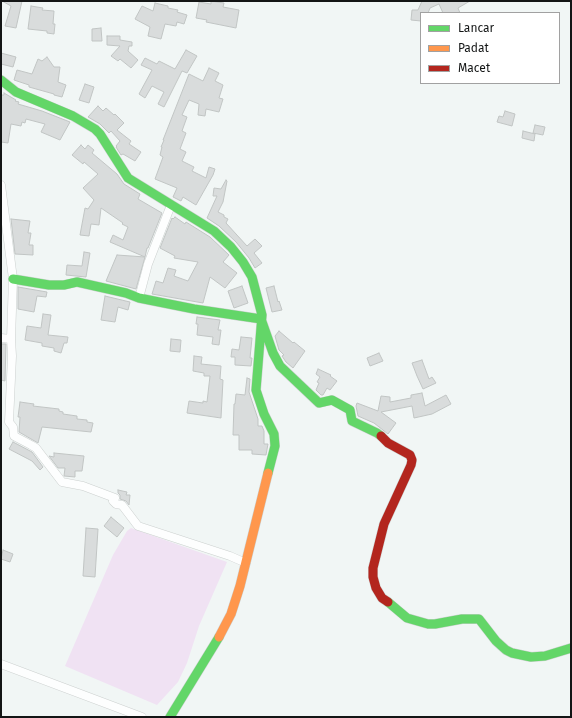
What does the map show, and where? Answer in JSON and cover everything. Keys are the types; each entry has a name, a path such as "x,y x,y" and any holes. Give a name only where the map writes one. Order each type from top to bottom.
{"street":[{"path":"1,80 16,92 73,116 95,129 100,134 128,178 214,231 231,246 243,262 252,277 261,308 262,319 256,390 264,414 274,434 275,442 246,563 231,614 218,639 170,717"},
{"path":"1,185 13,279 9,422 13,427 14,436 36,448 62,482 83,486 115,498 113,501 116,504 122,505 138,526 230,556 246,563"},
{"path":"138,298 148,264 171,205"},
{"path":"13,279 49,285 64,285 77,282 126,293 138,298 194,309 262,319"},
{"path":"262,319 273,353 280,366 319,403 332,400 350,410 352,421 377,433 388,443 410,455 412,460 411,465 384,524 373,568 372,574 376,588 382,598 404,616 428,624 462,619 479,619 496,641 512,653 531,657 545,656 571,648"},
{"path":"1,338 11,339"},
{"path":"1,664 142,717"}],"shaded area":[{"path":"131,528 227,562 199,626 187,663 178,682 157,705 65,666 113,555 127,531"}],"building":[{"path":"2,1 22,1 16,28 5,26 11,6"},
{"path":"211,1 224,3 223,7 239,10 236,28 206,22 207,20 196,18 199,2 211,4"},
{"path":"422,1 470,1 458,8 460,12 443,12 439,4 430,8 428,12 420,12 420,21 411,20 412,10 418,10"},
{"path":"155,3 168,6 168,8 178,10 177,12 187,15 184,24 177,22 176,26 165,24 161,39 148,36 150,27 135,19 142,6 153,11"},
{"path":"31,6 43,8 42,10 54,11 54,34 47,33 47,31 28,29"},
{"path":"101,28 102,41 92,41 92,29"},
{"path":"107,36 120,36 120,40 132,42 132,46 129,46 128,51 138,60 131,68 120,59 118,61 111,56 120,46 107,45"},
{"path":"186,50 197,56 187,73 182,71 164,107 158,104 164,92 152,86 145,98 139,94 152,70 141,65 145,58 157,64 159,61 175,69"},
{"path":"1,53 16,57 13,67 1,64"},
{"path":"47,57 54,67 60,67 58,82 66,85 62,97 29,87 29,85 14,80 17,70 32,74 38,59 42,61"},
{"path":"209,68 219,73 215,81 223,85 219,98 223,99 219,112 206,109 205,116 198,115 199,104 189,100 182,115 187,117 182,131 186,133 180,149 186,152 182,161 194,167 192,171 206,178 209,167 215,169 196,205 183,197 181,201 173,197 177,188 155,179 163,157 160,155 163,140 189,74 203,81"},
{"path":"85,84 94,87 89,103 79,100"},
{"path":"4,93 16,100 15,101 19,102 18,104 42,111 70,122 60,140 41,132 45,124 26,119 25,123 22,122 21,126 11,124 8,143 1,142 1,95 4,95"},
{"path":"98,106 103,111 106,108 124,123 117,130 131,141 129,144 141,152 135,161 123,154 121,155 116,147 120,141 111,131 109,133 100,124 88,117"},
{"path":"505,111 515,114 512,126 497,122 499,116 503,117"},
{"path":"535,125 545,127 543,135 533,133"},
{"path":"523,131 535,134 534,141 522,138"},
{"path":"81,145 85,149 88,145 94,150 92,153 117,174 124,184 140,194 138,199 162,213 147,248 145,257 110,242 113,235 123,240 128,227 101,208 99,225 91,224 89,236 80,235 85,208 88,209 94,200 83,188 98,174 84,162 83,164 72,155"},
{"path":"226,180 223,202 218,212 228,219 226,223 247,246 255,239 262,246 254,253 262,263 255,268 236,242 219,226 207,218 217,196 213,196 214,188 221,189"},
{"path":"175,217 210,237 229,255 223,262 237,273 225,288 210,277 203,303 152,294 156,281 163,283 168,268 176,270 174,276 188,281 198,262 174,258 175,256 160,248 172,218 173,219"},
{"path":"11,219 30,221 28,233 31,233 29,245 33,245 33,255 15,254"},
{"path":"84,252 90,253 86,277 66,275 67,265 82,266"},
{"path":"117,255 145,257 136,289 106,281"},
{"path":"242,286 248,303 234,308 228,291"},
{"path":"274,286 278,302 279,301 282,310 272,312 266,288"},
{"path":"18,287 47,292 46,297 37,296 34,312 18,309"},
{"path":"105,296 130,302 128,310 118,307 115,322 101,320"},
{"path":"43,314 51,315 48,335 68,337 67,343 64,343 61,353 54,351 54,348 42,346 42,343 25,340 27,326 41,328"},
{"path":"197,317 220,320 218,330 221,330 219,345 212,344 213,337 197,335"},
{"path":"279,331 305,351 293,368 286,362 282,356 284,355 279,350 275,336"},
{"path":"241,337 252,338 250,358 252,358 251,366 235,365 235,357 231,357 232,349 239,350"},
{"path":"171,339 181,340 180,352 170,351"},
{"path":"1,344 6,344 5,381 1,380"},
{"path":"379,353 383,361 370,366 367,358"},
{"path":"194,356 202,357 201,364 221,366 220,379 223,380 221,418 187,413 189,401 203,403 203,401 207,402 210,376 204,376 204,373 193,371"},
{"path":"422,360 429,379 432,377 436,383 423,389 412,363"},
{"path":"318,369 331,375 330,376 337,381 330,390 327,388 323,395 316,390 319,383 317,382 320,377 316,374"},
{"path":"247,378 250,379 249,392 258,419 258,426 262,426 264,431 264,444 268,444 266,455 252,454 252,450 239,450 239,435 233,435 234,404 236,394 245,395"},
{"path":"422,393 425,406 446,395 451,404 432,414 414,418 412,406 381,412 396,423 388,434 374,423 358,416 356,406 357,403 378,411 381,396 390,397 390,402 411,398 411,395"},
{"path":"20,402 34,404 33,406 59,409 59,411 63,412 63,414 77,416 77,419 87,420 87,422 93,423 91,432 42,427 38,443 19,432 20,417 18,417"},
{"path":"13,442 32,452 43,467 40,470 32,461 9,449"},
{"path":"54,453 84,456 82,471 75,471 75,477 64,476 65,468 58,468 49,456 54,457"},
{"path":"118,490 127,492 126,495 130,495 129,505 126,501 120,499"},
{"path":"111,517 124,528 117,537 104,526"},
{"path":"86,528 98,529 95,577 83,576"},
{"path":"3,550 13,554 10,562 1,559"}],"traffic: fast":[{"path":"1,80 16,92 73,116 95,129 100,134 128,178 214,231 231,247 243,262 252,277 262,315 256,390 264,414 274,434 275,446 268,473"},
{"path":"13,279 49,285 64,285 77,282 126,293 139,298 194,309 261,319 273,353 280,366 319,403 332,400 350,410 352,421 381,436"},
{"path":"388,602 407,618 428,624 462,619 479,619 496,641 512,653 531,657 545,656 571,648"},
{"path":"170,717 219,637"}],"traffic: slow":[{"path":"219,637 231,614 240,586 268,473"}],"traffic: jam":[{"path":"381,436 388,443 410,455 412,460 384,524 373,568 373,577 376,588 382,598 388,602"}]}
